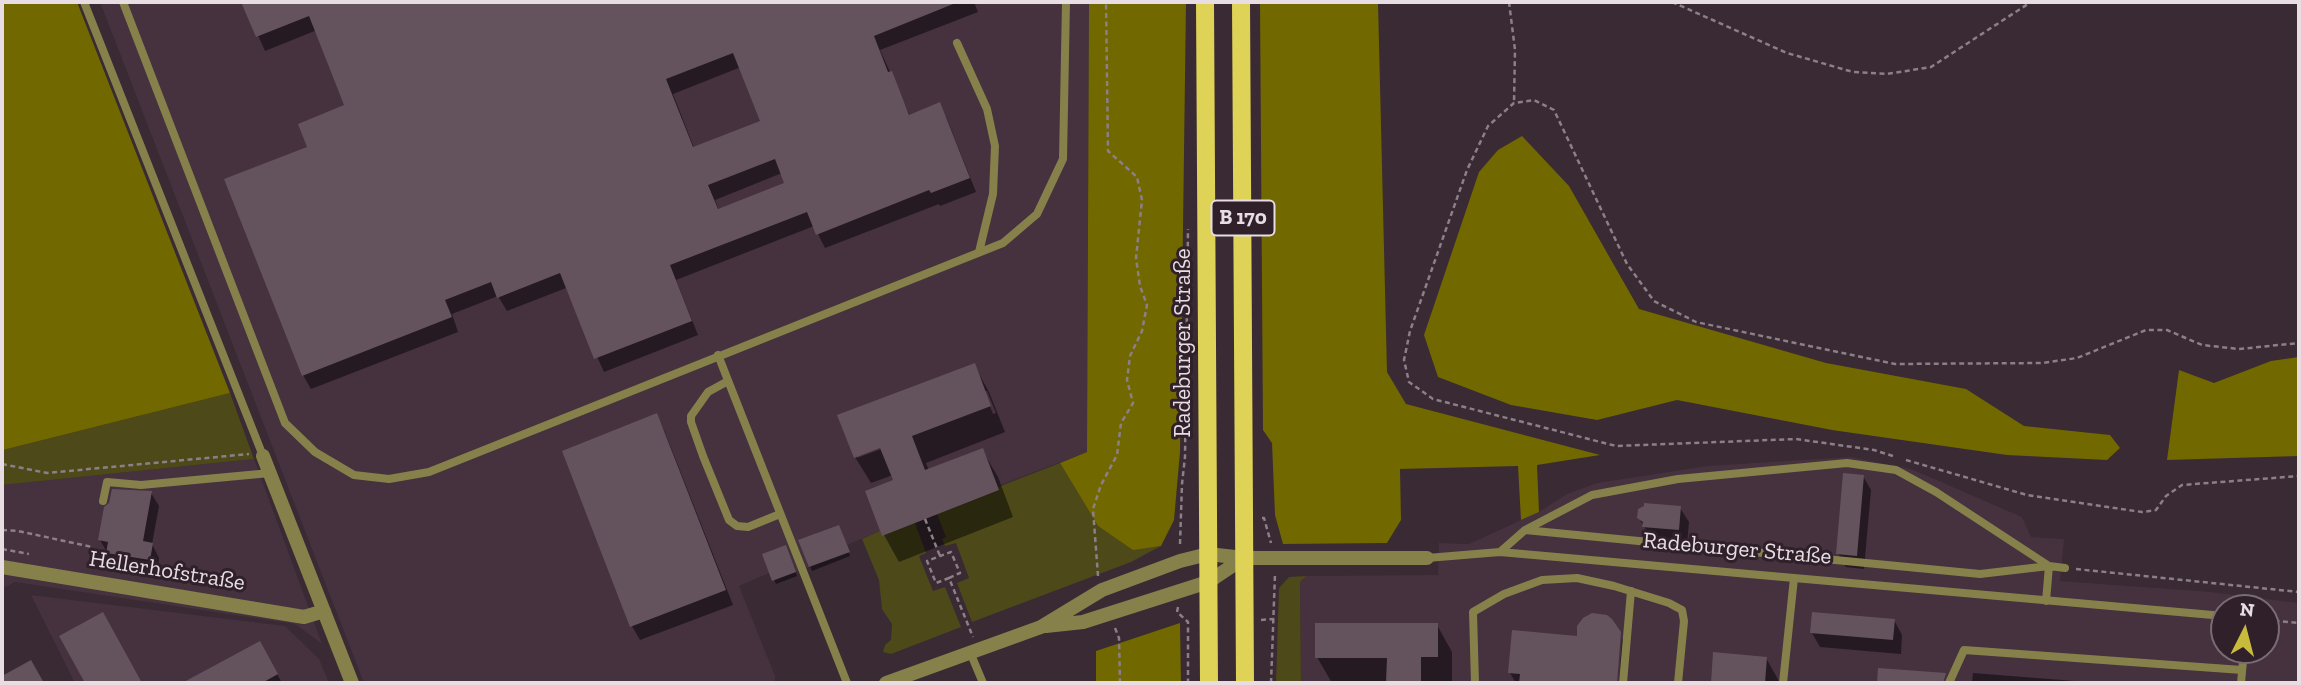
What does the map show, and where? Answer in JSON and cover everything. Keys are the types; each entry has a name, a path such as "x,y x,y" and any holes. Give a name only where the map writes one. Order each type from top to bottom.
{"main road":[{"name":"Radeburger Straße","path":"1205,2 1209,683"},
{"name":"B 170","path":"1241,2 1245,683"}],"street":[{"path":"262,453 352,683"},
{"path":"886,683 1041,627 1102,590 1180,561 1208,554"},
{"name":"Radeburger Straße","path":"1208,554 1244,558 1427,558"},
{"path":"1041,627 1083,622 1208,582 1244,558"},
{"name":"Hellerhofstraße","path":"2,567 304,617 324,611"}],"lane":[{"path":"84,2 262,453"},
{"path":"123,2 285,423 315,452 354,474 388,479 429,472 1003,243 1037,214 1063,159 1066,2"},
{"path":"957,43 987,109 995,146 993,194 979,252"},
{"path":"718,355 847,683"},
{"path":"728,381 708,392 691,416 691,422 729,520 737,526 748,527 780,514"},
{"path":"1500,552 1525,530 1592,495 1678,479 1847,464 1896,470 1936,492 2049,566"},
{"path":"103,500 107,482 141,485 270,473"},
{"path":"1525,530 1980,574 2049,566 2065,568"},
{"name":"Radeburger Straße","path":"1427,558 1500,552 2210,615"},
{"path":"2046,601 2049,566"},
{"path":"1475,683 1473,612 1504,594 1542,580 1577,578 1669,603 1682,610 1684,621 1678,683"},
{"path":"1783,683 1794,578"},
{"path":"1623,683 1631,592"},
{"path":"1950,683 1964,650 2242,670"},
{"path":"974,651 984,683"},
{"path":"2241,683 2243,664"}],"path":[{"path":"1099,583 1093,509 1101,485 1117,455 1121,423 1133,403 1128,380 1130,356 1142,331 1147,305 1140,285 1136,258 1142,200 1136,177 1108,151 1106,2"},
{"path":"1509,2 1515,50 1514,103"},
{"path":"1672,2 1787,53 1853,72 1887,74 1931,67 2031,2"},
{"path":"2299,343 2239,349 2203,345 2166,330 2146,330 2077,358 2043,363 1895,363 1696,321 1654,301 1627,264 1554,110 1534,100 1514,103 1488,126 1467,170 1410,331 1404,360 1409,382 1433,399 1616,446 1796,439 1874,450 2027,495 2142,512 2156,510 2166,496 2182,485 2299,476"},
{"path":"2,464 47,473 262,453"},
{"path":"1182,478 1192,478"},
{"path":"925,519 940,556"},
{"path":"2,530 92,547"},
{"path":"951,552 960,573 949,578 936,583 927,561 951,552"},
{"path":"2065,568 2299,592"},
{"path":"949,578 974,651"},
{"path":"1177,612 1188,622 1188,683"},
{"path":"1271,683 1274,619"},
{"path":"1113,620 1119,638 1120,683"},
{"path":"2280,621 2299,623"}],"shaded area":[{"path":"2,2 77,2 230,393 3,450"},
{"path":"100,2 1089,2 1087,452 998,486 999,490 882,536 880,531 847,545 849,552 772,581 769,573 739,586 775,676 775,683 364,683"},
{"path":"1089,2 1186,2 1180,452 1174,520 1161,546 1133,550 1098,526 1060,463 1087,452"},
{"path":"1260,2 1378,2 1387,372 1406,404 1600,455 1537,465 1539,512 1521,520 1518,466 1400,469 1401,520 1387,543 1283,544 1275,515 1272,443 1263,430"},
{"path":"1522,136 1569,186 1639,309 1826,363 1966,389 2024,426 2110,435 2120,448 2107,460 2007,455 1832,430 1677,400 1597,420 1511,405 1438,377 1424,335 1479,172 1498,150"},
{"path":"2299,357 2299,456 2167,460 2179,370 2214,383 2271,361"},
{"path":"230,393 254,459 2,485 2,447 3,450"},
{"path":"1850,457 1911,469 2022,517 2031,537 2064,539 2060,581 2227,594 2210,594 2210,664 2280,664 2280,601 2299,603 2299,683 1301,683 1300,582 1306,576 1438,575 1439,543 1469,544 1539,512 1567,494 1597,483 1707,466"},
{"path":"254,459 322,644 295,624 15,582 2,589 2,485"},
{"path":"1060,463 1098,526 1133,549 1161,546 1131,562 972,622 957,583 969,578 956,543 945,546 942,539 946,537 937,514"},
{"path":"915,523 926,553 919,556 933,591 945,587 961,627 891,654 883,652 885,645 891,640 892,624 882,609 879,580 862,539 880,531 882,535"},
{"path":"1306,576 1300,582 1301,683 1276,683 1279,588 1289,577"},
{"path":"31,595 285,626 319,659 329,683 75,683"},
{"path":"1180,623 1181,683 1096,683 1096,651"}],"building":[{"path":"241,2 958,2 874,36 888,72 892,71 909,115 940,102 970,178 931,193 929,190 816,235 807,212 670,265 692,321 594,359 560,273 497,298 491,282 445,300 452,317 302,376 224,179 307,147 298,124 344,105 309,16 256,37","holes":["733,53 760,121 693,147 666,79","775,159 784,183 718,209 708,185"]},
{"path":"975,363 991,406 912,436 925,470 983,448 999,490 882,536 865,491 893,480 880,448 854,458 837,415"},
{"path":"657,413 726,590 630,627 562,451"},
{"path":"1843,473 1864,475 1857,556 1836,554"},
{"path":"112,489 152,491 143,541 153,543 150,560 106,553 108,542 98,540 104,507 109,503"},
{"path":"1644,503 1681,506 1679,530 1642,527 1643,522 1637,518 1638,509 1644,506"},
{"path":"839,525 850,552 809,567 798,540"},
{"path":"786,545 796,572 772,581 762,554"},
{"path":"103,612 142,683 85,683 59,636"},
{"path":"1812,612 1895,619 1893,640 1810,633"},
{"path":"1592,613 1607,615 1621,632 1617,683 1519,683 1520,674 1508,673 1512,630 1577,636 1577,626 1583,618"},
{"path":"1315,623 1438,623 1438,657 1421,657 1421,683 1386,683 1387,658 1315,658"},
{"path":"260,641 278,674 262,683 182,683"},
{"path":"1713,652 1767,657 1765,683 1711,683"},
{"path":"31,660 44,683 2,683 2,676"},
{"path":"1878,668 1946,673 1943,683 1877,683"}]}
